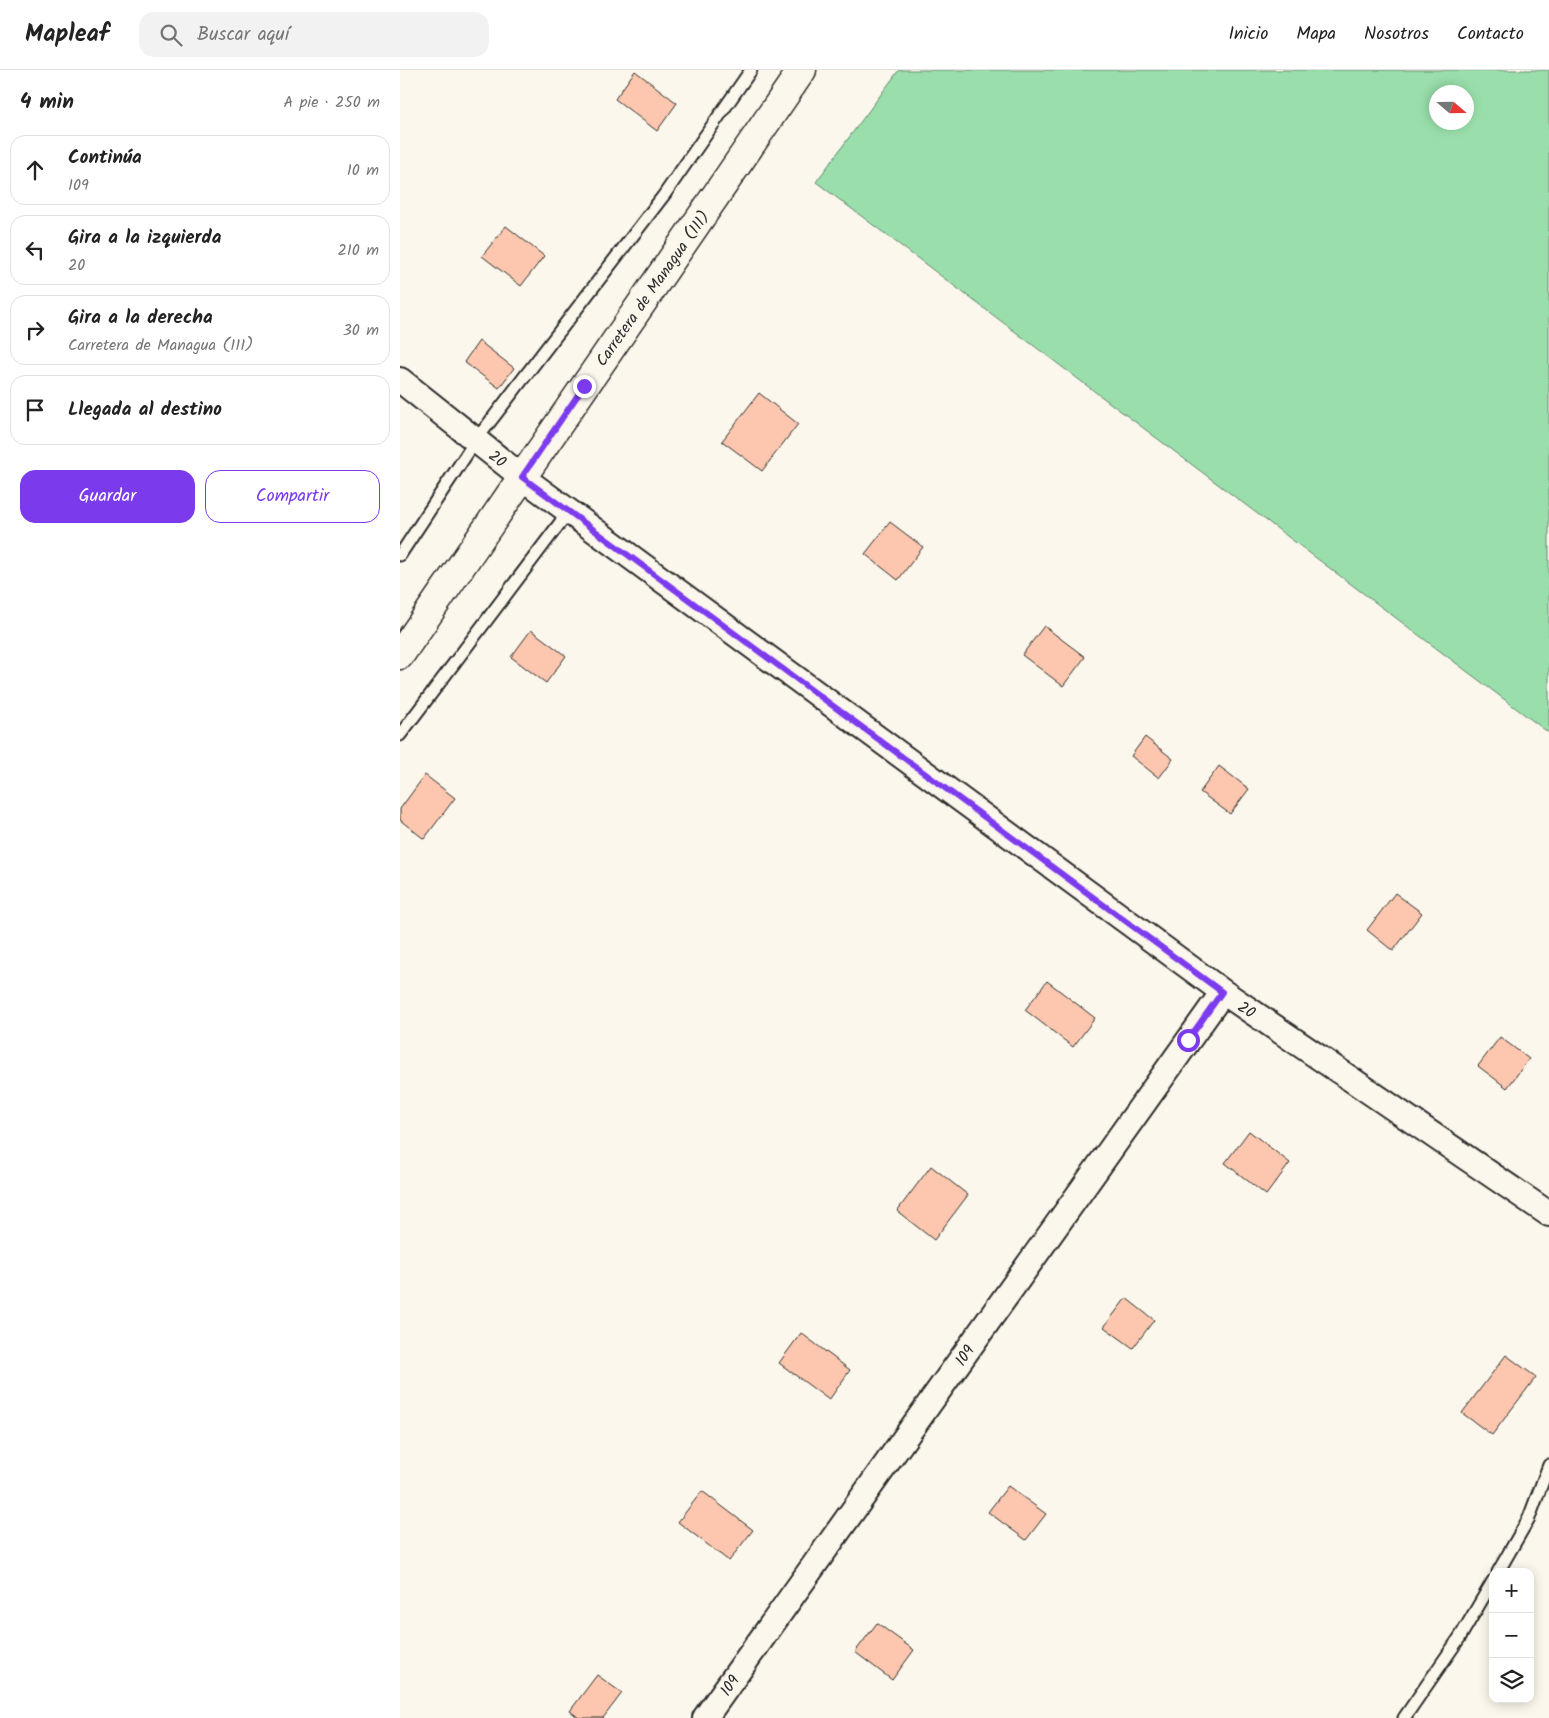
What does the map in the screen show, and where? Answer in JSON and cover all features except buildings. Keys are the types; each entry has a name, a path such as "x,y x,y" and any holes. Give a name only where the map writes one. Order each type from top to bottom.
{"main road":[{"name":"Carretera de Managua (111)","path":"400,654 802,70"}],"street":[{"name":"20","path":"400,380 569,512 1222,992 1549,1214"},
{"name":"109","path":"705,1718 1222,992"}],"lane":[{"path":"400,555 476,440 664,195 750,70"},
{"path":"400,735 569,512"},
{"path":"1500,1568 1529,1518 1549,1465"},
{"path":"1404,1718 1460,1637 1489,1587"}],"green space":[{"path":"899,70 1549,70 1549,733 816,182"}],"route":[{"path":"584,386 522,477 1222,992 1188,1040"}]}
